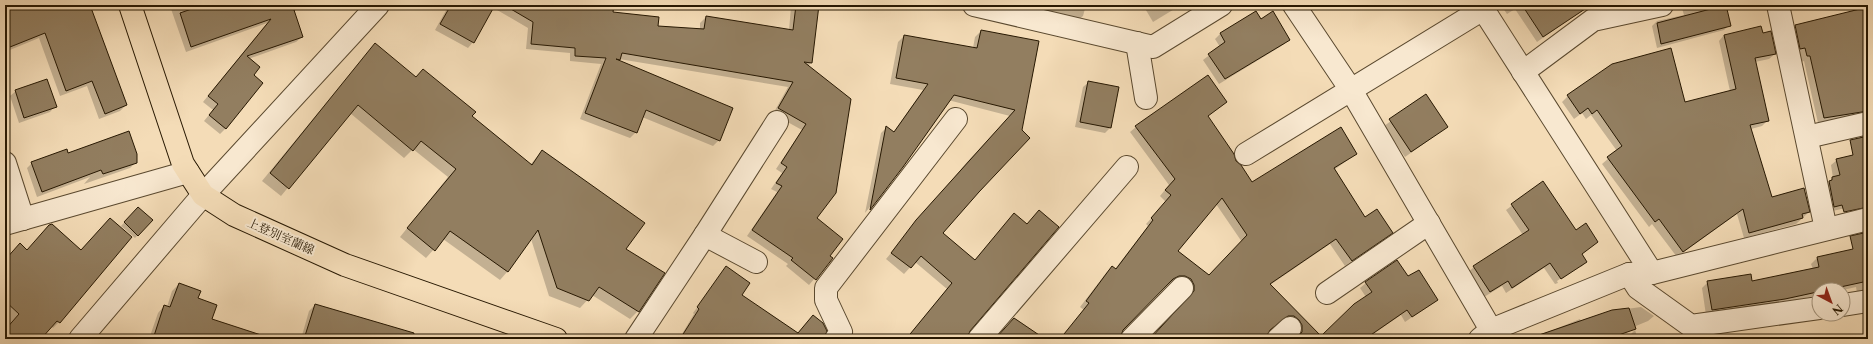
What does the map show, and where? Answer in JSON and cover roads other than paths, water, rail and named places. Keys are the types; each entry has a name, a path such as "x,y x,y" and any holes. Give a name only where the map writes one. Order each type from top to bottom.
{"main road":[{"name":"上登別室蘭線","path":"130,5 183,164 203,196 234,215 345,265 556,339"}],"street":[{"path":"80,339 361,14 378,5"},
{"path":"974,5 1153,47 1221,5"},
{"path":"1294,5 1351,90 1428,223 1485,334 1629,274 1652,273 1868,219"},
{"path":"1523,72 1593,20 1662,5"},
{"path":"1778,5 1826,229"},
{"path":"1246,154 1483,9 1652,273"},
{"path":"1137,43 1146,98"},
{"path":"836,339 841,332 826,300 826,288 956,119"},
{"path":"636,339 705,236 777,122"},
{"path":"1807,137 1868,123"},
{"path":"5,163 14,221 188,172"},
{"path":"978,339 1127,167"},
{"path":"1327,294 1428,223"},
{"path":"705,236 756,262"},
{"path":"1629,274 1638,288 1692,326 1811,309"},
{"path":"1132,339 1182,288"},
{"path":"1851,304 1868,301"}]}
